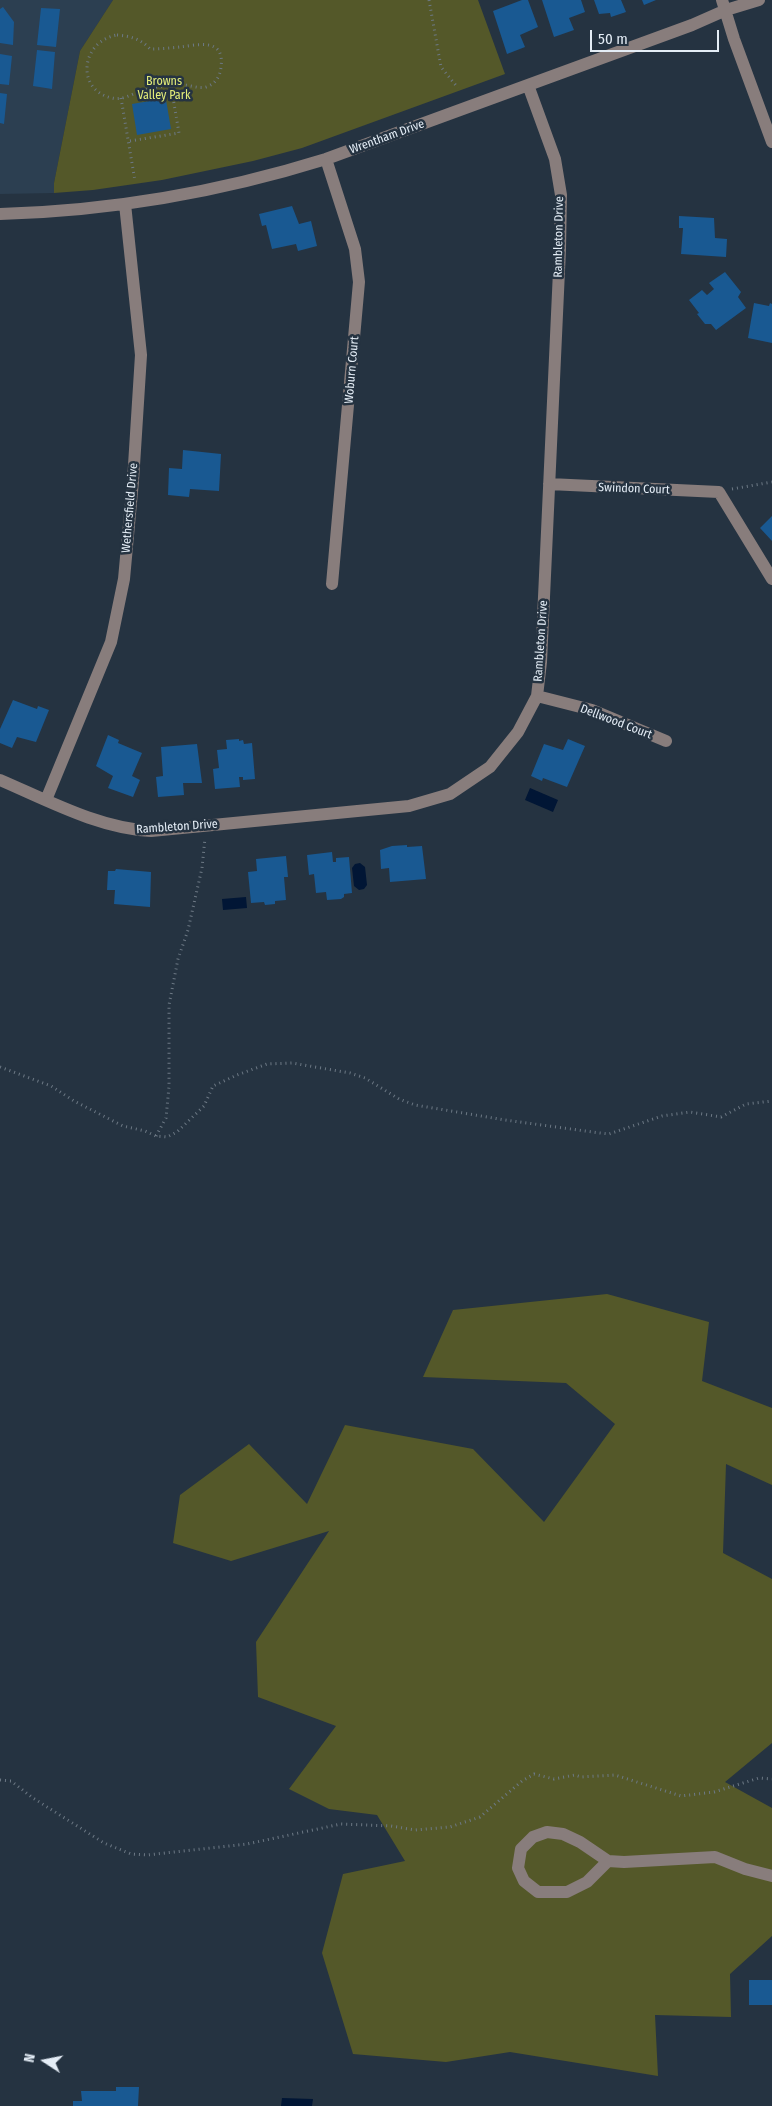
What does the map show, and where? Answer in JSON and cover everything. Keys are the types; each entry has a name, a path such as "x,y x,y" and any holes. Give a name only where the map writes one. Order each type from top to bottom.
{"street":[{"name":"Wrentham Drive","path":"0,214 64,211 126,204 239,184 326,159 692,25 724,5 759,0"},
{"path":"724,5 734,39 772,142"},
{"name":"Rambleton Drive","path":"0,780 111,826 130,830 151,831 206,826 409,806 450,794 490,768 518,732 537,696 541,662 561,195 555,159 528,85"},
{"name":"Woburn Court","path":"326,159 355,249 359,282 332,584"},
{"name":"Wethersfield Drive","path":"46,800 111,642 124,579 133,481 141,355 126,204"},
{"name":"Swindon Court","path":"549,484 719,492"},
{"path":"719,492 772,579"},
{"name":"Dellwood Court","path":"537,696 592,710 666,741"},
{"path":"608,1861 587,1882 567,1892 538,1892 524,1881 518,1868 521,1849 533,1837 548,1832 563,1834 608,1861 624,1862 715,1857 772,1876"}],"path":[{"path":"429,0 440,67 458,88"},
{"path":"109,36 135,38 146,44 150,49 182,47 200,43 215,48 220,55 222,65 220,74 215,82 207,87 171,86 144,90 122,98 112,98 94,88 87,72 91,51 97,44 109,36"},
{"path":"130,141 179,133 171,86"},
{"path":"122,98 135,181"},
{"path":"719,492 772,482"},
{"path":"156,1136 166,1118 169,1087 169,1005 178,959 188,930 202,868 206,826"},
{"path":"0,1067 51,1086 74,1101 123,1126 145,1131 156,1136 167,1137 177,1132 204,1106 213,1086 237,1074 267,1064 292,1063 350,1073 365,1078 399,1099 415,1104 505,1120 609,1134 662,1116 690,1112 721,1117 746,1104 772,1101"},
{"path":"0,1780 11,1781 33,1798 104,1842 131,1854 147,1855 247,1844 341,1824 391,1826 415,1830 450,1827 480,1817 522,1781 534,1774 554,1778 575,1775 581,1777 615,1775 681,1796 714,1792 759,1778 772,1779"}],"shaded area":[{"path":"0,0 113,0 80,51 54,183 54,193 0,194"}],"green space":[{"name":"Browns Valley Park","path":"113,0 478,0 505,74 302,148 253,161 162,180 93,190 54,193 54,183 80,51"},
{"path":"607,1294 709,1322 702,1381 772,1408 772,1485 726,1464 723,1553 772,1579 772,1743 725,1782 772,1808 772,1936 730,1974 731,2017 655,2015 658,2076 510,2052 446,2062 353,2054 322,1953 343,1874 405,1861 377,1815 329,1809 289,1789 336,1726 258,1697 256,1642 329,1531 231,1561 173,1543 180,1495 249,1444 307,1504 345,1425 473,1449 544,1522 615,1424 566,1383 423,1377 453,1310"}],"water":[{"path":"530,788 558,800 553,812 525,800"},
{"path":"360,863 365,867 367,885 364,889 359,890 354,886 352,868 355,864"},
{"path":"246,897 247,908 223,910 222,899"},
{"path":"282,2098 313,2099 312,2106 281,2106"}],"building":[{"path":"522,0 528,0 538,27 520,35 525,47 507,54 493,11"},
{"path":"542,0 581,0 585,12 569,18 574,30 554,37"},
{"path":"594,0 621,0 626,12 611,17 610,13 599,14"},
{"path":"642,0 656,0 644,5"},
{"path":"3,7 14,22 13,45 0,43 0,9"},
{"path":"41,8 60,9 56,47 37,45"},
{"path":"37,50 55,52 52,89 33,86"},
{"path":"0,54 12,56 9,85 0,84"},
{"path":"0,93 7,94 4,124 0,123"},
{"path":"165,94 171,129 137,135 132,104 155,100 154,95"},
{"path":"292,206 299,224 311,221 317,246 298,251 296,244 272,249 266,225 262,226 259,214"},
{"path":"679,216 714,218 715,238 727,239 726,257 681,254 683,228 679,228"},
{"path":"725,272 741,292 738,297 746,308 716,330 711,324 705,324 689,300 702,290 707,295 714,289 709,283"},
{"path":"754,303 769,306 770,303 772,304 772,343 748,338"},
{"path":"183,450 221,454 219,491 190,489 189,497 168,495 169,468 182,469"},
{"path":"772,516 772,541 760,528"},
{"path":"13,700 37,709 38,706 49,710 36,742 17,737 12,748 0,743 0,729"},
{"path":"108,735 119,740 118,743 142,753 132,776 140,780 133,797 108,788 113,776 96,766"},
{"path":"239,739 239,741 243,740 244,744 252,743 255,779 243,780 243,777 239,777 240,787 215,789 213,769 219,768 217,750 227,749 226,740"},
{"path":"568,739 585,746 567,787 543,778 542,781 531,776 544,744 563,750"},
{"path":"197,744 202,783 183,783 184,795 158,797 156,777 163,776 161,747"},
{"path":"407,845 407,847 422,846 426,879 390,882 389,868 381,869 380,850 392,846"},
{"path":"332,852 333,862 336,862 336,858 349,857 352,893 344,894 344,897 341,899 327,900 326,892 316,893 314,874 309,875 307,855"},
{"path":"286,856 288,877 284,877 286,900 275,901 275,904 265,905 264,902 251,903 248,872 257,871 256,859"},
{"path":"116,869 151,872 150,907 114,904 115,890 107,890 108,871 115,871"},
{"path":"749,1980 772,1980 772,2005 749,2005"},
{"path":"116,2087 139,2087 138,2106 73,2106 73,2101 82,2101 81,2091 116,2091"}]}
